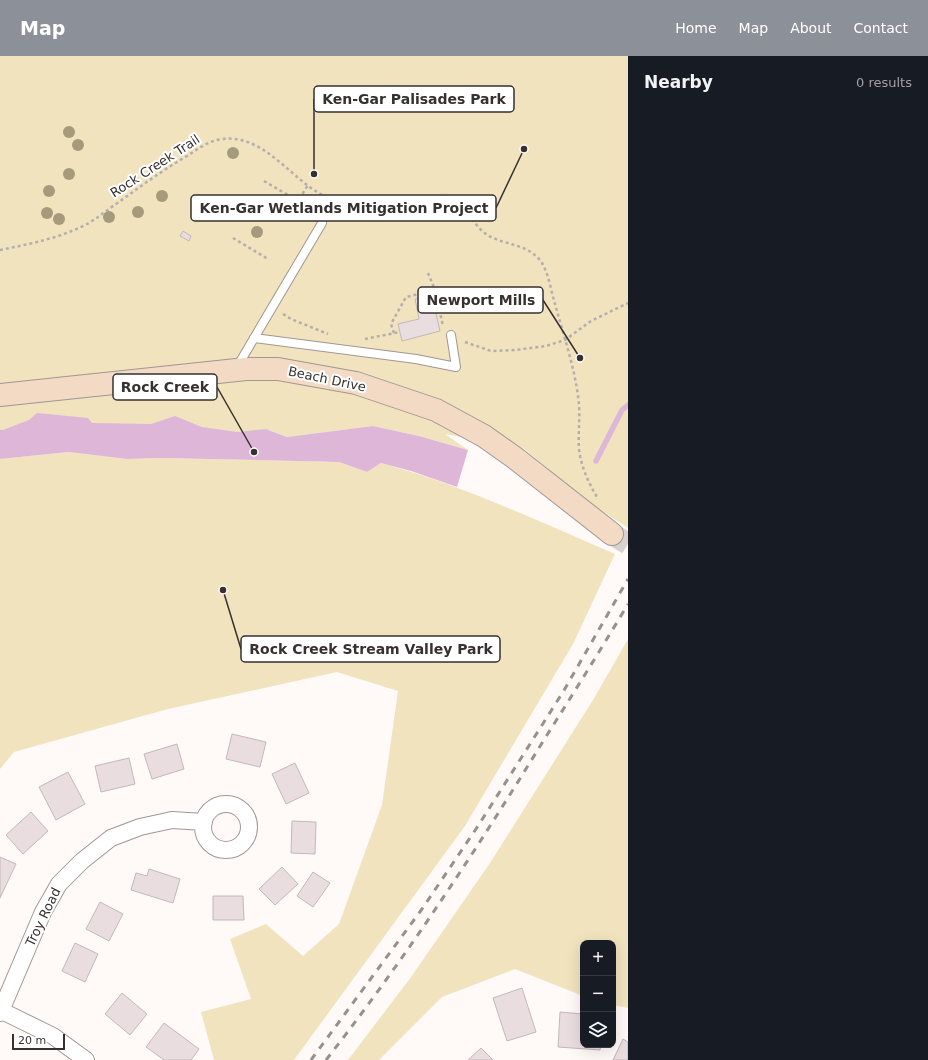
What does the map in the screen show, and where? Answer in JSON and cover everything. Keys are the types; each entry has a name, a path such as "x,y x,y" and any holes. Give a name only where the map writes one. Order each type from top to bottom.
{"street":[{"name":"Beach Drive","path":"0,395 236,370 278,369 356,383 436,410 484,436 515,458 612,534"},
{"name":"Troy Road","path":"0,1011 43,912 59,884 82,860 111,838 140,827 172,820 204,822"},
{"path":"0,1011 53,1036 86,1060"}],"lane":[{"path":"236,370 322,223"},
{"path":"254,338 416,359 456,367 451,335"}],"path":[{"name":"Rock Creek Trail","path":"0,250 60,236 88,224 170,166 210,142 222,139 243,140 256,146 284,165 316,192 334,201 364,210 385,212 404,209 438,196 454,198 462,205 476,224 485,233 526,249 536,255 542,264 565,340 579,404 579,448 582,463 590,484 600,501"},
{"path":"264,181 298,202 308,185"},
{"path":"233,238 268,259"},
{"path":"428,273 435,290 444,330"},
{"path":"394,333 391,324 406,296 435,290"},
{"path":"459,339 492,351 516,350 546,346 565,340 591,321 628,303"},
{"path":"291,319 333,335"},
{"path":"361,340 400,332"}],"shaded area":[{"path":"0,56 628,56 628,528 587,501 523,448 515,461 461,437 445,434 468,450 419,436 373,426 287,437 269,430 0,447"},
{"path":"37,413 88,418 92,423 151,424 175,416 202,427 237,432 266,429 287,437 373,426 419,436 468,450 457,487 411,471 381,463 367,472 339,462 162,458 127,459 69,452 0,459 0,430 29,420"},
{"path":"69,452 127,459 162,458 339,462 367,472 381,463 470,493 615,554 573,644 465,826 294,1060 214,1060 201,1012 251,999 230,939 266,924 303,956 339,924 382,805 398,691 337,672 168,709 14,752 0,769 0,459"},
{"path":"628,639 628,1008 616,1006 616,940 580,940 580,995 515,969 442,997 379,1060 348,1060 411,977 490,863 593,700"}],"building":[{"path":"183,231 191,236 189,241 180,236"},
{"path":"432,296 440,331 402,341 398,324 419,319 415,299"},
{"path":"232,734 266,742 260,767 226,759"},
{"path":"177,744 184,769 152,779 144,754"},
{"path":"129,758 135,784 101,792 95,766"},
{"path":"295,763 309,793 286,804 272,774"},
{"path":"68,772 85,804 56,820 39,787"},
{"path":"31,812 48,831 23,854 6,835"},
{"path":"292,821 316,822 315,854 291,853"},
{"path":"0,857 16,864 0,898"},
{"path":"282,867 298,884 275,905 259,889"},
{"path":"149,869 180,879 173,903 131,890 136,873 147,876"},
{"path":"313,872 330,883 313,907 297,896"},
{"path":"213,896 243,896 244,920 213,920"},
{"path":"100,902 123,914 109,941 86,929"},
{"path":"75,943 98,954 85,982 62,971"},
{"path":"522,988 536,1032 507,1041 493,998"},
{"path":"122,993 147,1014 130,1035 105,1014"},
{"path":"560,1012 580,1014 580,1048 600,1048 600,1050 558,1047"},
{"path":"164,1023 199,1049 191,1060 164,1060 146,1047"},
{"path":"623,1039 628,1042 628,1060 613,1060"},
{"path":"481,1048 493,1060 468,1060"}],"waterway":[{"path":"596,461 622,410 628,405"}],"tunnel":[{"path":"612,534 628,544"}],"railway":[{"path":"311,1060 422,909 478,826 563,692 628,579"},
{"path":"326,1060 384,983 465,865 628,604"}],"place":[{"name":"Ken-Gar Wetlands Mitigation Project","path":"524,149"},
{"name":"Ken-Gar Palisades Park","path":"314,174"},
{"name":"Newport Mills","path":"580,358"},
{"name":"Rock Creek","path":"254,452"},
{"name":"Rock Creek Stream Valley Park","path":"223,590"}]}
